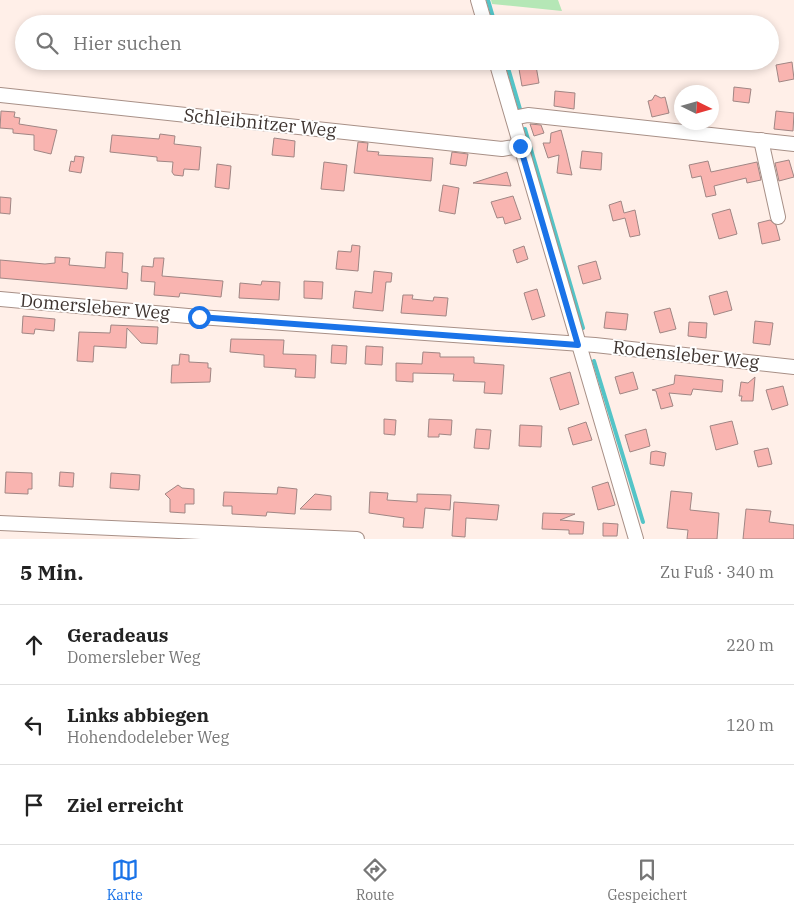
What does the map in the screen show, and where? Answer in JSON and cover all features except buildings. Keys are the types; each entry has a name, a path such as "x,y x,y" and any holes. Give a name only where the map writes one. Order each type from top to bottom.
{"street":[{"path":"478,0 482,15"},
{"path":"499,70 636,539"},
{"name":"Schleibnitzer Weg","path":"0,95 502,149 520,146"},
{"path":"512,118 528,115 794,144"},
{"path":"761,140 778,217"},
{"name":"Domersleber Weg","path":"0,299 199,317 578,345"},
{"name":"Rodensleber Weg","path":"578,345 794,367"},
{"path":"0,523 179,534 357,539"}],"green space":[{"path":"491,0 558,0 562,11 492,4"}],"waterway":[{"path":"488,0 492,15"},
{"path":"509,70 520,109"},
{"path":"525,129 583,328"},
{"path":"594,361 643,522"}],"route":[{"path":"199,317 578,345 520,146"}]}
